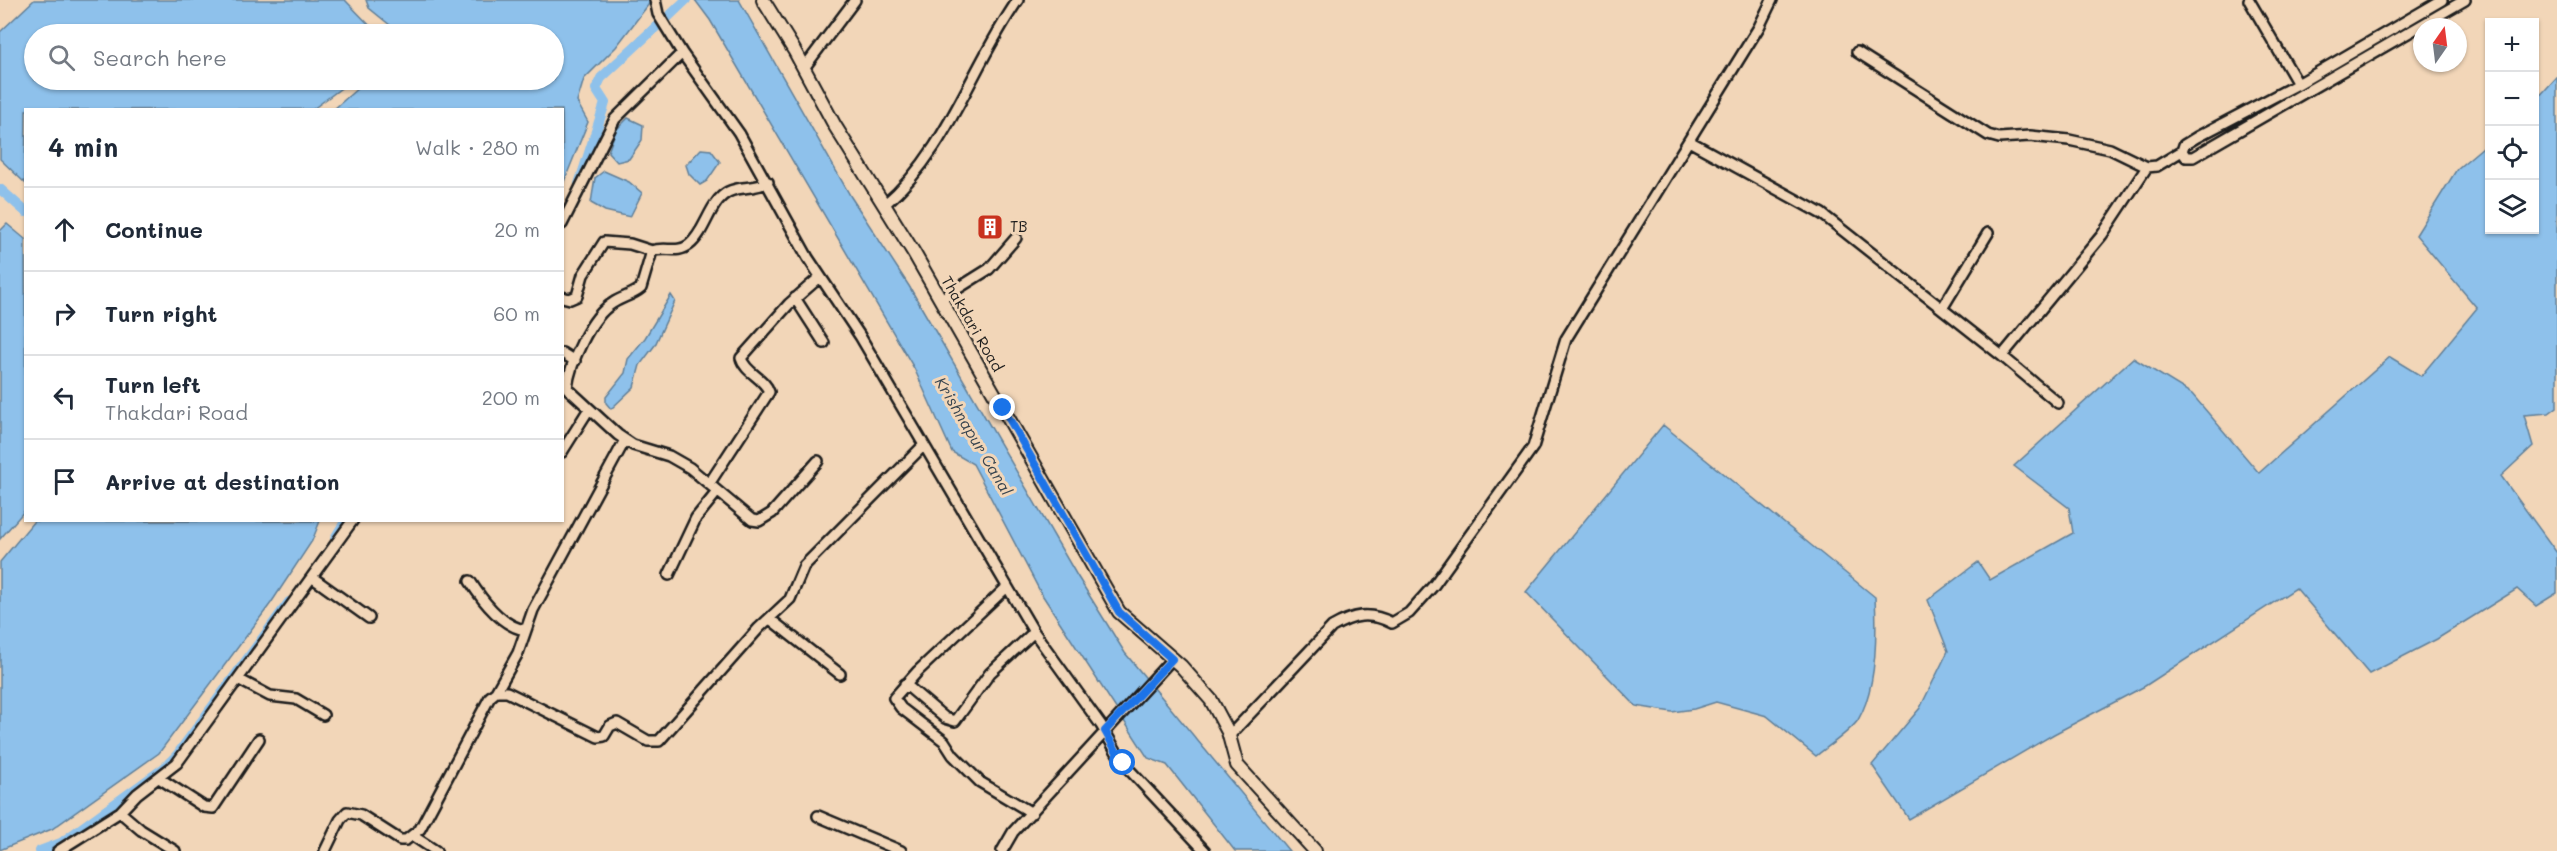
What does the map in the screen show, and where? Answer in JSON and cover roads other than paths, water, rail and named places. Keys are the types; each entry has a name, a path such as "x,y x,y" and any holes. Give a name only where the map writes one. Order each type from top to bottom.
{"street":[{"path":"655,0 658,14 682,53 723,109 768,182 788,222 860,336 1034,632 1105,731 1123,763 1205,851"},
{"name":"Thakdari Road","path":"763,0 804,68 835,126 941,299 1119,612 1172,659 1211,700 1229,736 1237,765 1315,851"},
{"path":"804,68 855,0"},
{"path":"884,205 904,188 928,157 1018,0"},
{"path":"1229,736 1332,627 1349,617 1367,614 1392,622 1409,613 1434,585 1533,447 1566,339 1760,27 1772,0"},
{"path":"2249,0 2298,84"},
{"path":"1857,52 1988,135 1999,138 2030,136 2069,140 2110,149 2147,167 2157,166 2182,151 2184,145 2197,137 2298,84 2442,0"},
{"path":"2182,151 2186,157 2193,157 2464,0"},
{"path":"564,220 615,118 637,94 682,53"},
{"path":"1689,141 1822,214 1943,307 2058,403"},
{"path":"2001,356 2102,235 2147,167"},
{"path":"564,298 570,299 577,296 583,275 604,242 630,244 652,251 673,250 687,246 726,193 738,188 755,188 768,182"},
{"path":"1943,307 1988,232"},
{"path":"941,299 989,269 1016,238"},
{"path":"652,251 641,288 602,312 586,335 567,388 625,440 669,456 690,468 743,515 759,521 772,513 818,461"},
{"path":"709,484 769,392 764,383 744,365 741,358 795,298 820,276"},
{"path":"795,298 824,343"},
{"path":"564,354 575,361"},
{"path":"564,449 589,409"},
{"path":"325,851 340,820 347,812 361,815 400,840 413,836 420,829 490,698 496,692 518,653 533,610 625,440"},
{"path":"496,692 507,693 598,738 604,736 610,726 617,723 654,743 667,735 790,599 804,566 923,446"},
{"path":"669,575 696,518 717,492"},
{"path":"58,851 120,812 177,763 352,522"},
{"path":"313,578 369,618"},
{"path":"470,581 488,606 509,624 526,630"},
{"path":"1007,586 905,684 894,698 901,708 944,741 953,755 980,782 1032,813"},
{"path":"770,619 840,674"},
{"path":"905,684 945,718 955,721 990,673 1034,632"},
{"path":"1002,851 1013,832 1172,659"},
{"path":"238,678 270,696 296,699 323,715"},
{"path":"159,778 204,807 213,808 259,738"},
{"path":"120,812 141,830 175,851"},
{"path":"818,816 901,851"},
{"path":"413,836 436,851"}],"water":[{"path":"34,0 345,0 368,24 24,24 24,90 339,90 314,108 24,108 24,182 0,159 0,32"},
{"path":"366,0 652,0 616,47 584,79 577,102 588,122 564,182 564,108 335,108 356,90 564,90 564,24 389,24 369,8"},
{"name":"Krishnapur Canal","path":"695,0 739,0 851,197 909,286 1076,574 1125,653 1289,851 1235,851 1167,765 1148,758 1041,593 973,464 952,452 914,368 710,20"},
{"path":"2557,77 2557,407 2549,413 2524,415 2533,446 2501,476 2557,553 2557,593 2536,606 2517,589 2437,639 2369,674 2296,588 2145,686 2054,734 1909,819 1872,765 1920,708 1948,651 1928,600 1978,562 1990,580 2073,533 2069,508 2014,466 2133,358 2192,394 2259,473 2390,357 2421,376 2477,308 2416,235 2457,169 2485,145 2485,234 2539,234 2539,97"},
{"path":"628,118 643,125 642,140 629,159 617,162 608,152 616,130"},
{"path":"701,149 711,150 720,162 707,181 700,185 689,174 686,165"},
{"path":"604,171 629,182 642,193 630,217 605,211 591,203 595,178"},
{"path":"7,224 24,238 24,511 0,539 0,231"},
{"path":"671,295 675,301 655,345 640,365 634,387 611,409 606,403 606,397 625,373 628,359 645,338"},
{"path":"1663,425 1875,597 1874,660 1864,707 1855,724 1816,756 1767,716 1716,702 1694,709 1672,712 1636,706 1526,592"},
{"path":"33,522 320,522 312,541 271,603 159,753 52,829 0,850 0,562"}],"waterway":[{"path":"665,20 686,0"},
{"path":"579,184 605,103 596,89 601,78 658,25"},
{"path":"0,189 24,210"},
{"path":"335,538 345,522"},
{"path":"40,851 61,843 164,768 177,755 289,602"}],"place":[{"name":"TB","path":"990,227"}]}
